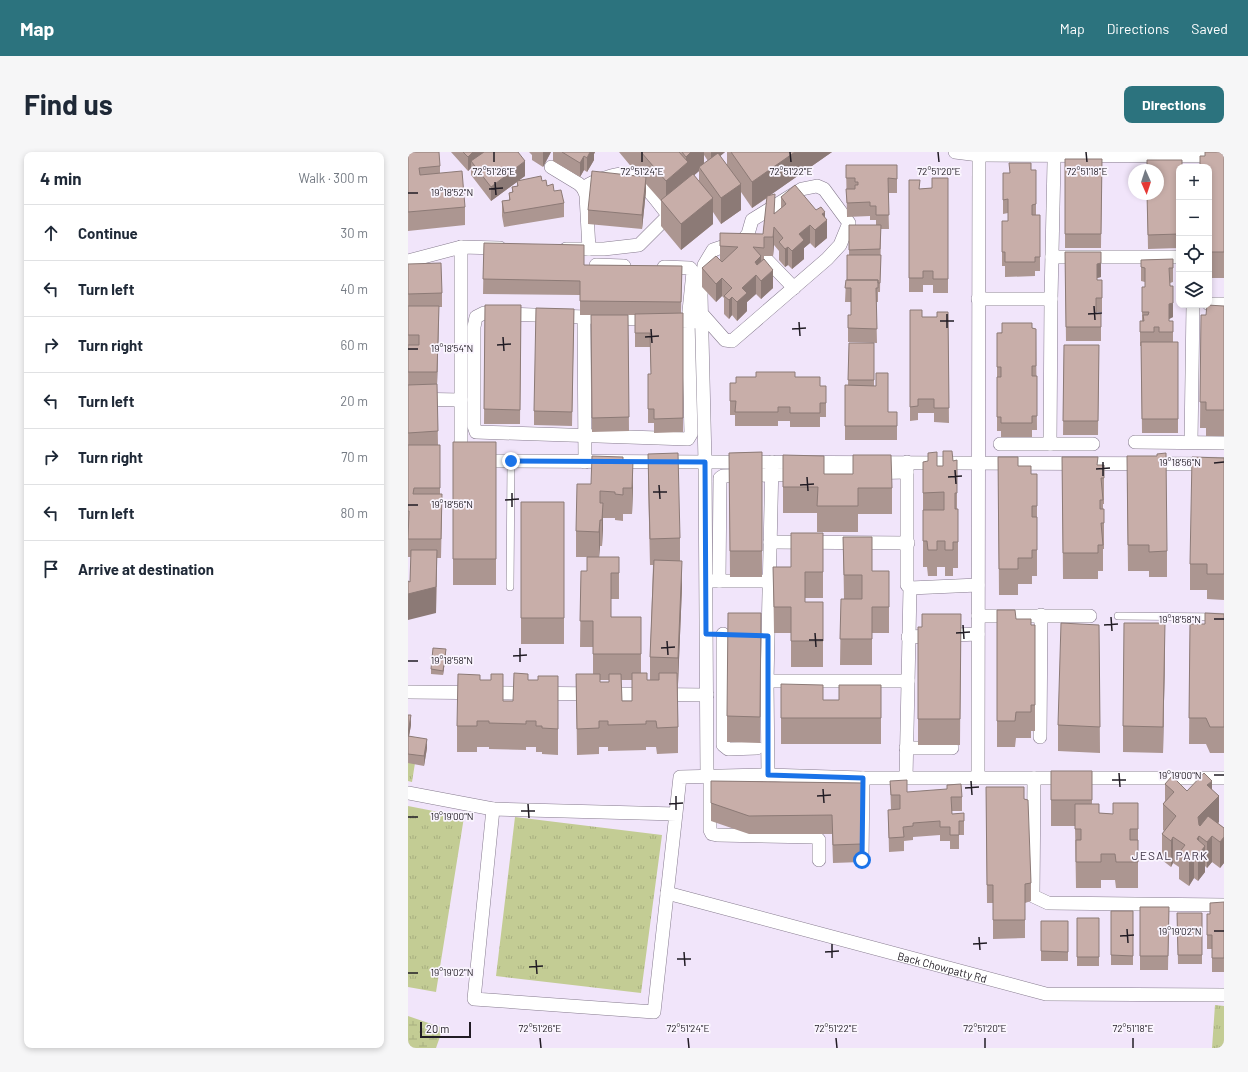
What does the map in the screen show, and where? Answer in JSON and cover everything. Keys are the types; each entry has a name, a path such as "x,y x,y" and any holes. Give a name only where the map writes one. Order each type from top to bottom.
{"street":[{"path":"955,152 979,155 1141,154 1224,156"},
{"path":"978,778 979,155"},
{"path":"1030,162 1102,163"},
{"path":"1050,444 1054,162"},
{"path":"551,167 583,188 586,195 589,249"},
{"path":"583,188 595,180 618,174 627,174 634,177 668,215"},
{"path":"702,318 725,340 732,341 794,288 840,245 849,223 824,189 817,186 802,189 752,220 748,234 743,240 713,250 704,264 702,274 702,318 705,462 706,634 710,830 712,834 716,835 816,837 819,840 820,860"},
{"path":"557,248 589,249 639,245 668,215 686,200"},
{"path":"461,247 461,461 705,462 772,469 907,467 978,463 1224,464"},
{"path":"408,261 461,247 509,248"},
{"path":"1052,257 1176,258"},
{"path":"768,261 794,288"},
{"path":"596,265 635,266"},
{"path":"651,267 692,269 688,321 691,434 688,439 476,432 474,426 474,327 476,317 484,313 688,321 702,318"},
{"path":"978,299 1052,299"},
{"path":"1212,304 1224,304"},
{"path":"1191,442 1192,308"},
{"path":"584,317 583,436 585,462"},
{"path":"1051,352 1066,353"},
{"path":"408,399 461,400"},
{"path":"1136,442 1224,443"},
{"path":"1000,444 1093,444"},
{"path":"906,778 910,588 907,585 907,467"},
{"path":"768,775 767,681 772,469"},
{"path":"719,581 720,478 723,476 772,469"},
{"path":"770,542 908,543"},
{"path":"706,580 769,581"},
{"path":"910,588 978,585"},
{"path":"1040,737 1041,615"},
{"path":"978,616 1090,616"},
{"path":"706,634 738,635"},
{"path":"723,634 723,745 728,749 757,748"},
{"path":"908,637 978,634"},
{"path":"753,635 768,636"},
{"path":"767,681 908,681"},
{"path":"408,692 707,695"},
{"path":"906,748 952,748"},
{"path":"493,809 474,999 654,1012 680,777 768,775 863,778 1224,778"},
{"path":"862,860 863,778"},
{"path":"1034,778 1033,896 1048,903 1224,905"},
{"path":"408,793 493,809 676,814"},
{"name":"Back Chowpatty Rd","path":"667,893 1046,994 1224,995"}],"lane":[{"path":"510,587 511,461"},
{"path":"1118,616 1224,617"}],"green space":[{"path":"408,741 418,744 412,782 408,781"},
{"path":"408,806 464,817 436,992 408,987"},
{"path":"515,817 662,835 641,993 496,976"},
{"path":"1215,1005 1224,1006 1224,1048 1212,1048"},
{"path":"408,1016 443,1028 436,1048 408,1048"}],"building":[{"path":"408,152 439,152 440,166 419,168 420,175 462,171 465,207 408,212"},
{"path":"463,152 473,152 468,157"},
{"path":"484,152 518,152 525,161 491,187 471,161"},
{"path":"562,152 590,152 587,158 584,156 580,163"},
{"path":"641,152 679,152 688,162 666,181"},
{"path":"682,152 691,152 686,157"},
{"path":"731,152 795,152 752,182"},
{"path":"1205,152 1224,152 1224,252 1212,252 1212,164 1200,164 1200,156 1205,156"},
{"path":"718,153 741,184 721,198 699,167"},
{"path":"1065,159 1102,159 1101,234 1065,234"},
{"path":"1147,160 1182,160 1182,164 1176,164 1176,234 1148,235 1147,200 1164,200 1164,164 1147,164"},
{"path":"1009,163 1031,163 1031,170 1036,170 1036,204 1032,205 1032,215 1040,215 1040,257 1035,257 1035,262 1005,262 1005,252 1002,252 1002,221 1008,221 1008,199 1003,200 1003,173 1010,173"},
{"path":"846,165 897,165 897,179 888,178 889,215 876,215 876,206 870,206 870,202 847,203 846,189 855,189 855,185 858,185 858,182 855,182 855,178 846,178"},
{"path":"592,171 646,177 642,215 588,210"},
{"path":"693,174 713,198 681,224 661,200"},
{"path":"541,176 542,181 546,180 547,186 553,184 554,191 561,190 564,203 504,213 502,201 510,200 509,193 513,192 512,187 518,186 517,181"},
{"path":"932,178 948,178 948,279 933,279 933,271 923,271 923,278 909,278 909,180 920,180 919,189 932,188"},
{"path":"795,185 816,210 821,207 825,212 822,214 827,220 815,230 810,225 799,234 804,240 792,251 788,247 785,249 779,242 783,238 774,227 773,237 764,237 764,248 753,247 761,256 755,262 757,265 764,259 773,270 761,281 756,275 742,288 747,293 737,302 732,297 729,300 724,296 732,288 722,278 716,284 702,268 716,256 722,262 738,247 720,246 720,233 763,234 767,196 775,194 774,214 786,204 781,197"},
{"path":"849,225 881,225 880,249 849,250"},
{"path":"484,243 584,245 584,265 682,266 681,302 580,301 580,281 483,279"},
{"path":"1065,252 1101,252 1101,263 1097,264 1097,280 1102,280 1102,298 1096,298 1096,314 1101,314 1101,327 1066,327"},
{"path":"847,255 881,255 880,283 878,283 878,280 847,280"},
{"path":"1173,259 1173,268 1169,268 1170,286 1173,286 1173,303 1169,304 1169,321 1173,321 1173,332 1159,332 1159,327 1154,327 1154,332 1140,332 1140,321 1144,321 1143,315 1148,315 1149,312 1142,312 1142,287 1145,287 1145,268 1141,267 1141,260"},
{"path":"441,263 442,293 408,294 408,264"},
{"path":"846,280 878,280 878,288 876,288 877,329 848,328 848,315 851,315 851,288 845,288"},
{"path":"485,305 521,305 520,410 484,409"},
{"path":"1212,305 1224,306 1224,410 1206,410 1206,402 1200,402 1201,315 1206,315 1207,308 1212,308"},
{"path":"408,306 439,306 437,372 408,372 408,345 419,345 419,335 408,335"},
{"path":"536,308 574,309 572,412 534,411"},
{"path":"910,310 922,310 922,317 937,317 937,312 948,312 949,408 934,408 934,399 918,399 918,406 910,407"},
{"path":"683,313 683,418 654,419 654,409 648,409 648,374 651,374 650,333 635,333 635,314"},
{"path":"591,315 628,315 629,417 592,418"},
{"path":"1002,323 1032,323 1032,328 1036,329 1036,366 1032,366 1032,376 1037,376 1037,416 1032,416 1032,423 1001,423 1001,417 997,417 997,377 1001,377 1001,367 997,367 997,333 1002,333"},
{"path":"1141,342 1178,342 1178,419 1142,419"},
{"path":"849,343 874,343 874,380 848,380"},
{"path":"1064,345 1099,345 1098,421 1063,421"},
{"path":"756,372 795,372 795,377 820,377 820,386 826,386 826,403 820,403 820,413 790,413 790,407 778,407 778,412 735,412 736,401 730,401 730,383 736,383 736,377 756,377"},
{"path":"876,373 888,373 888,412 897,412 897,426 845,426 845,385 876,386"},
{"path":"437,384 438,431 408,433 408,385"},
{"path":"453,442 496,442 496,559 453,559"},
{"path":"408,445 440,445 440,488 414,488 413,494 442,494 441,539 408,539"},
{"path":"943,451 952,451 953,461 957,460 957,493 955,493 955,509 958,509 958,542 953,542 953,550 945,550 945,541 937,541 937,550 928,550 927,541 923,541 923,510 944,510 944,492 923,493 923,462 928,461 928,453 937,452 937,466 943,466"},
{"path":"762,452 762,551 730,551 729,453"},
{"path":"678,453 680,538 650,539 648,454"},
{"path":"1166,453 1167,551 1149,552 1149,545 1128,545 1127,456 1157,456 1157,454"},
{"path":"783,455 824,456 824,474 853,474 853,455 891,455 892,488 858,488 858,506 817,506 818,487 783,487"},
{"path":"592,456 623,457 623,460 633,461 632,488 623,488 623,495 615,494 615,492 600,491 600,503 603,503 602,520 600,520 599,532 576,531 577,484 591,484"},
{"path":"998,457 1018,457 1018,466 1031,466 1031,474 1037,474 1037,506 1032,506 1032,517 1037,517 1037,550 1032,550 1032,558 1018,558 1018,569 999,569"},
{"path":"1062,457 1098,457 1097,465 1104,465 1104,478 1101,478 1103,500 1100,500 1100,509 1104,509 1104,523 1101,523 1103,545 1098,545 1098,553 1063,553"},
{"path":"1192,457 1224,458 1224,574 1207,574 1207,564 1190,564"},
{"path":"521,502 564,502 564,618 521,618"},
{"path":"791,533 823,533 823,572 805,572 805,602 823,602 823,641 791,641 791,607 774,607 773,567 791,567"},
{"path":"843,537 872,537 872,571 889,571 889,607 872,607 872,639 840,639 841,599 862,599 862,575 844,575"},
{"path":"411,550 437,550 436,587 408,594"},
{"path":"587,557 619,557 619,573 611,573 611,617 641,617 641,654 593,654 593,621 580,621 581,571 587,571"},
{"path":"654,560 682,561 678,658 650,657"},
{"path":"997,610 1015,610 1016,619 1031,619 1031,625 1035,625 1035,705 1031,705 1031,712 1016,712 1015,721 997,721"},
{"path":"728,613 761,613 760,717 727,716"},
{"path":"1205,613 1224,614 1224,727 1210,727 1206,718 1189,718 1190,624 1205,624"},
{"path":"922,614 961,614 960,719 918,719 918,627 922,627"},
{"path":"1061,623 1099,625 1100,727 1058,725"},
{"path":"1124,623 1165,623 1163,727 1123,726"},
{"path":"433,648 446,649 443,671 431,669"},
{"path":"514,673 528,674 528,680 538,680 538,676 558,676 558,729 536,726 536,721 526,721 526,724 489,723 489,721 477,721 477,726 457,726 458,674 480,675 480,680 491,680 491,674 503,674 503,701 513,701"},
{"path":"632,673 647,673 647,680 659,680 659,673 677,673 678,727 657,728 656,721 646,721 646,724 608,725 608,721 599,721 599,728 577,729 576,674 600,674 600,682 609,682 609,674 621,674 622,701 632,701"},
{"path":"781,684 823,685 823,700 839,700 839,685 881,685 881,718 781,718"},
{"path":"408,715 411,715 408,733"},
{"path":"408,736 427,739 424,756 408,754"},
{"path":"1051,771 1092,771 1092,800 1051,800"},
{"path":"1204,773 1212,781 1207,785 1219,796 1198,817 1199,825 1200,826 1208,816 1224,828 1224,837 1220,842 1212,836 1207,842 1199,836 1197,839 1205,846 1198,855 1194,852 1189,860 1179,853 1185,845 1173,837 1171,841 1162,834 1176,816 1163,804 1174,792 1165,784 1172,776 1187,791"},
{"path":"907,780 907,792 947,789 947,785 961,784 962,797 951,797 952,814 964,813 964,821 959,821 959,835 950,835 950,827 940,827 940,821 913,823 913,826 903,827 904,837 889,838 888,810 900,809 900,795 891,795 890,781"},
{"path":"711,781 862,783 861,844 833,845 832,815 749,816 711,803"},
{"path":"986,787 1024,787 1024,799 1028,800 1031,883 1025,884 1025,920 993,920 993,885 987,885"},
{"path":"1113,803 1138,803 1138,829 1130,829 1130,840 1138,840 1138,862 1116,862 1115,854 1101,854 1101,862 1076,862 1076,840 1081,840 1081,829 1075,829 1075,804 1099,804 1099,813 1113,814"},
{"path":"1224,902 1224,958 1212,958 1212,935 1207,935 1207,914 1210,914 1210,903"},
{"path":"1140,907 1169,907 1168,956 1140,956"},
{"path":"1111,911 1133,911 1133,956 1111,955"},
{"path":"1177,913 1202,913 1202,955 1178,955"},
{"path":"1077,918 1099,918 1099,957 1077,957"},
{"path":"1041,921 1068,921 1068,952 1041,951"}],"district":[{"name":"JESAL PARK","path":"1170,855"}],"route":[{"path":"511,461 705,462 706,634 768,636 768,775 863,778 862,860"}]}
